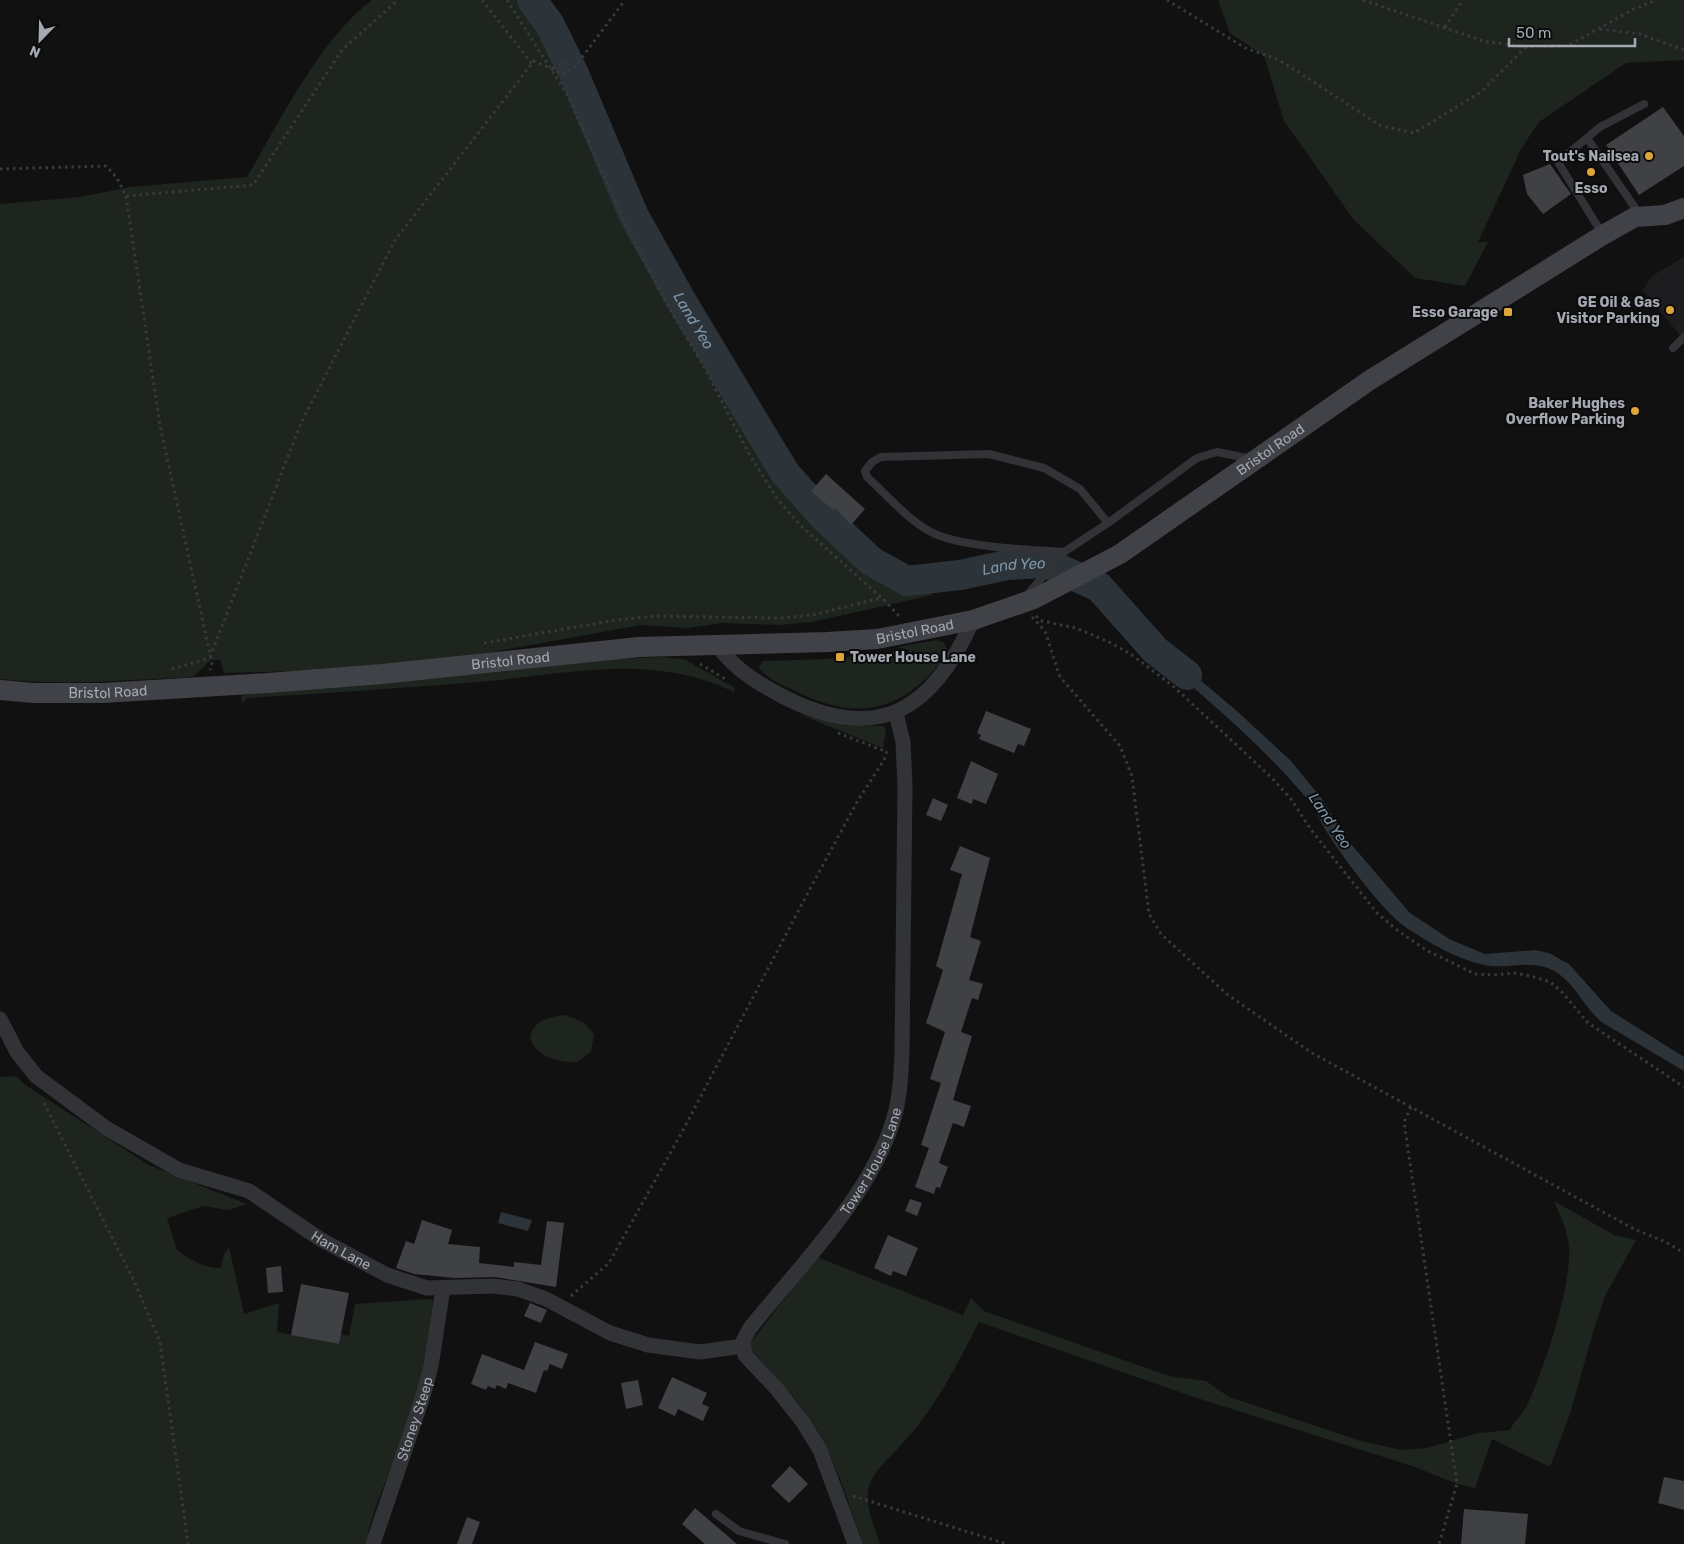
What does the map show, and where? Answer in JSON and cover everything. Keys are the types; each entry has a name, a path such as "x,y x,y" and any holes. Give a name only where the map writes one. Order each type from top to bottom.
{"main road":[{"name":"Bristol Road","path":"0,690 34,693 103,693 181,689 382,674 639,647 877,639 973,620 1026,602 1092,570 1128,548 1370,380 1603,234 1635,217 1665,214 1684,208"}],"street":[{"path":"717,645 729,662 742,673 814,711 857,719 884,717 920,697 947,668 961,648 973,620"},
{"name":"Tower House Lane","path":"743,1346 745,1336 750,1328 853,1200 883,1149 897,1106 902,1053 905,785 903,742 896,712"},
{"name":"Ham Lane","path":"0,1019 8,1038 25,1064 45,1083 106,1128 166,1164 189,1174 249,1192 300,1227 380,1272 414,1284 443,1288 493,1286 518,1289 546,1299 610,1333 648,1345 700,1352 743,1346"},
{"name":"Stoney Steep","path":"373,1544 423,1396 431,1366 443,1288"},
{"path":"743,1346 745,1355 776,1388 803,1422 820,1450 855,1544"}],"lane":[{"path":"1603,234 1558,162 1600,127 1644,104"},
{"path":"1587,138 1641,217"},
{"path":"1673,348 1684,337"},
{"path":"1026,602 1046,573 1064,552 1108,523 1196,458 1217,452 1254,460"},
{"path":"1064,552 1013,549 932,533 871,481 865,471 872,462 881,457 989,454 1044,468 1080,489 1108,523"},
{"path":"716,1514 738,1531 785,1544"}],"path":[{"path":"126,196 253,186 342,50 398,0"},
{"path":"482,0 532,64"},
{"path":"507,0 569,98 626,226 659,289 705,369 748,452 773,492 800,526 890,605"},
{"path":"210,658 301,423 395,240 532,64 534,62 564,74 574,68 625,0"},
{"path":"1167,0 1246,49 1275,58 1381,126 1414,133 1481,92 1526,47"},
{"path":"1363,0 1483,41 1526,47 1567,46 1654,0"},
{"path":"1445,27 1463,0"},
{"path":"1599,29 1640,34 1684,50"},
{"path":"552,69 570,60"},
{"path":"0,169 106,166 118,178 126,196 160,426 210,658 212,663 220,668"},
{"path":"480,644 616,620 658,616 780,618 813,615 877,599 884,600"},
{"path":"1026,602 1042,621 1076,628 1109,642 1132,655 1173,686 1223,731 1285,792 1377,913 1397,930 1426,950 1475,974 1514,973 1550,982 1562,992 1588,1024 1684,1087"},
{"path":"1026,602 1046,631 1060,677 1120,746 1132,776 1137,803 1149,914 1161,934 1228,995 1312,1053 1634,1229 1666,1242 1684,1253"},
{"path":"167,671 210,658"},
{"path":"546,1299 556,1293 573,1295 609,1263 857,802 884,760"},
{"path":"45,1083 40,1095 136,1285 160,1342 188,1544"},
{"path":"1411,1107 1404,1122 1457,1484 1439,1544"},
{"path":"838,1498 846,1494 1007,1544"}],"shaded area":[{"path":"372,0 528,0 554,42 626,210 681,308 694,327 717,351 772,457 827,517 870,556 901,580 933,595 812,622 781,625 722,623 687,628 641,625 487,653 329,670 224,673 220,660 211,660 193,677 72,682 0,679 0,204 80,197 130,187 247,177 287,107 318,58 335,36"},
{"path":"1218,0 1684,0 1684,60 1626,63 1539,122 1521,149 1478,242 1488,242 1465,286 1415,278 1354,220 1284,121 1264,56 1230,33"},
{"name":"GE Oil & Gas Visitor Parking","path":"1684,257 1684,340 1643,290 1652,276"},
{"path":"937,640 944,643 947,649 942,659 898,647"},
{"path":"895,652 912,654 940,663 908,693 891,702 873,707 835,706 815,700 774,681 765,675 759,667 763,661 827,659"},
{"path":"660,657 684,659 735,688 734,692 704,680 674,673 643,669 613,669 459,684 247,698 242,703 241,697 243,695 619,659"},
{"path":"798,714 844,726 883,726 886,729 883,748"},
{"path":"565,1015 583,1022 594,1034 591,1052 577,1062 549,1058 537,1050 530,1038 534,1027 538,1023 548,1018"},
{"path":"16,1076 24,1084 149,1165 247,1204 228,1210 203,1206 167,1218 177,1250 198,1263 209,1267 221,1268 224,1254 229,1247 244,1314 279,1303 277,1332 339,1344 341,1334 349,1336 355,1304 429,1299 433,1301 427,1347 418,1392 404,1436 379,1497 366,1544 0,1544 0,1077"},
{"path":"1554,1201 1614,1235 1636,1240 1605,1296 1570,1414 1550,1467 1492,1439 1475,1488 1457,1484 1415,1467 1194,1397 979,1322 935,1402 873,1478 868,1492 868,1505 880,1544 863,1544 831,1458 814,1425 804,1410 748,1346 817,1257 963,1315 971,1298 984,1311 1169,1376 1206,1381 1229,1397 1358,1440 1401,1450 1427,1448 1478,1433 1510,1430 1527,1405 1556,1327 1569,1263 1567,1235"}],"water":[{"path":"1162,644 1179,662 1238,712 1291,761 1322,799 1345,837 1410,913 1451,940 1485,954 1535,950 1549,953 1569,964 1611,1011 1684,1057 1684,1071 1603,1023 1565,979 1548,968 1534,965 1492,966 1470,961 1434,945 1404,926 1361,881 1332,840 1310,803 1272,760 1152,652"},
{"path":"501,1212 532,1220 528,1231 498,1223"}],"building":[{"name":"Tout's Nailsea","path":"1663,107 1684,136 1684,166 1639,195 1606,145"},
{"path":"1550,164 1571,194 1543,214 1527,194 1523,175"},
{"path":"826,474 865,509 851,525 835,508 833,510 811,491"},
{"path":"986,711 1031,729 1024,746 1018,744 1014,753 979,739 981,735 977,733"},
{"path":"971,761 998,774 986,804 973,799 972,804 957,798"},
{"path":"933,798 948,805 941,821 926,815"},
{"path":"960,846 990,858 970,937 981,941 969,980 983,984 978,1000 972,998 961,1032 972,1036 953,1100 971,1106 964,1127 953,1123 939,1163 948,1167 940,1188 936,1187 934,1194 915,1187 929,1148 921,1145 941,1083 930,1079 945,1032 926,1023 943,970 936,966 962,874 950,870"},
{"path":"910,1199 922,1203 917,1216 905,1211"},
{"path":"422,1220 452,1230 448,1244 480,1247 479,1263 514,1267 514,1262 541,1265 547,1221 564,1223 556,1287 494,1277 455,1278 414,1274 396,1268 406,1241 414,1244"},
{"path":"888,1235 918,1248 906,1276 893,1271 891,1276 874,1268"},
{"path":"281,1266 283,1292 268,1293 266,1268"},
{"path":"301,1284 349,1293 339,1344 291,1335"},
{"path":"530,1303 547,1310 541,1323 524,1316"},
{"path":"535,1342 568,1354 562,1369 550,1364 547,1371 544,1370 536,1393 508,1383 506,1389 497,1385 495,1389 488,1386 486,1390 471,1384 482,1354 524,1370"},
{"path":"672,1377 707,1393 702,1404 709,1407 703,1421 678,1409 675,1416 658,1408"},
{"path":"638,1380 643,1405 626,1409 621,1383"},
{"path":"790,1466 808,1484 789,1503 771,1486"},
{"path":"1664,1477 1684,1481 1684,1510 1658,1503"},
{"path":"695,1508 737,1544 705,1544 682,1524"},
{"path":"1464,1509 1528,1514 1525,1544 1461,1544"},
{"path":"467,1517 480,1522 472,1544 457,1544"}],"waterway":[{"name":"Land Yeo","path":"532,0 550,25 574,74 634,216 681,300 785,473 825,518 871,561 907,581 960,575 1007,565 1046,563 1099,587 1155,650 1187,675"}],"place":[{"name":"Tout's Nailsea","path":"1649,156"},
{"name":"Esso","path":"1591,172"},
{"name":"GE Oil & Gas Visitor Parking","path":"1670,310"},
{"name":"Esso Garage","path":"1508,312"},
{"name":"Baker Hughes Overflow Parking","path":"1635,411"},
{"name":"Tower House Lane","path":"840,657"}]}
